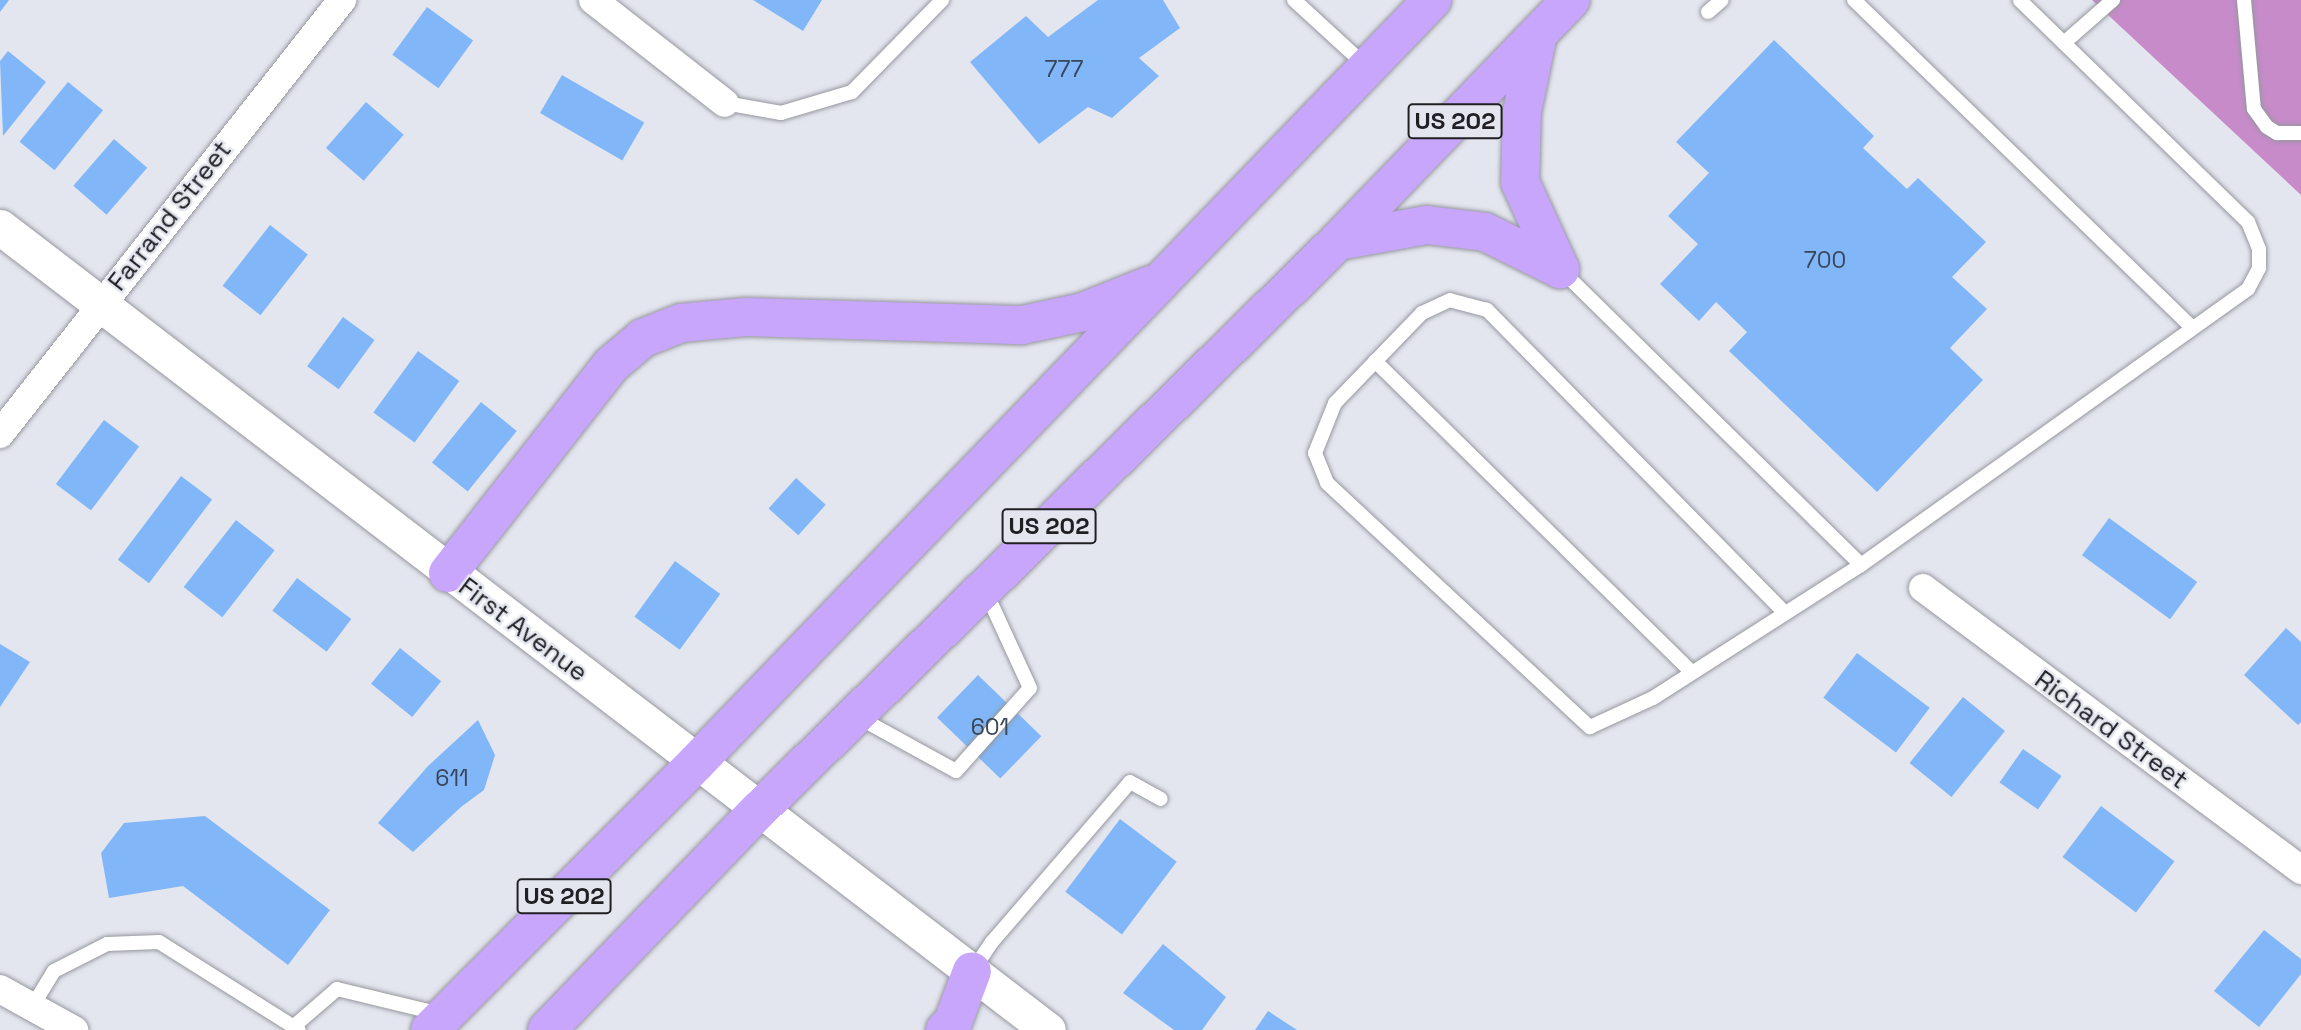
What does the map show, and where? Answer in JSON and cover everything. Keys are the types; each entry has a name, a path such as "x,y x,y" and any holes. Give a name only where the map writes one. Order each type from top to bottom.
{"highway":[{"name":"US 202","path":"438,1023 697,762 1432,0"},
{"name":"US 202","path":"547,1030 759,810 1338,242 1571,0"},
{"path":"1538,34 1522,112 1520,182 1560,269"},
{"path":"1338,242 1427,225 1485,232 1560,269"},
{"path":"448,573 611,365 643,338 681,323 746,317 1022,325 1083,313 1163,280"},
{"path":"945,1030 953,1022 972,971"}],"street":[{"name":"Farrand Street","path":"0,434 342,0"},
{"path":"593,0 725,103"},
{"name":"First Avenue","path":"0,227 448,573 1048,1030"},
{"name":"Richard Street","path":"1923,588 2301,870"},
{"path":"0,989 74,1030"}],"lane":[{"path":"725,103 781,113 852,93 942,0"},
{"path":"1294,0 1369,68"},
{"path":"1708,12 1722,0"},
{"path":"1854,0 2191,327"},
{"path":"1784,611 1487,310 1450,300 1423,313 1335,403 1315,453 1327,483 1590,727 1653,698 1690,671 1861,565 2191,327 2248,289 2259,268 2259,249 2248,222 2020,0"},
{"path":"2065,43 2113,0"},
{"path":"2244,0 2254,109 2267,127 2277,133 2301,133"},
{"path":"1560,269 1861,565"},
{"path":"1376,361 1690,671"},
{"path":"855,715 956,771 1030,688 985,589"},
{"path":"972,971 992,942 1130,782 1161,799"},
{"path":"32,1007 54,971 107,944 159,942 296,1028 337,989 438,1023"}],"shaded area":[{"path":"2092,0 2301,0 2301,195"}],"building":[{"path":"0,0 9,0 0,12"},
{"path":"753,0 822,0 803,31"},
{"path":"1098,0 1163,0 1180,28 1139,58 1159,76 1112,118 1088,107 1039,144 970,62 1026,16 1048,37"},
{"path":"427,7 473,41 438,88 392,55"},
{"path":"1774,40 1874,136 1863,148 1907,189 1918,178 1986,242 1952,277 1987,309 1950,348 1983,380 1877,492 1729,351 1747,332 1716,302 1699,321 1660,284 1698,244 1668,216 1709,173 1676,142"},
{"path":"8,51 46,82 3,136 0,61"},
{"path":"562,75 644,122 622,161 540,113"},
{"path":"68,82 103,110 55,170 20,142"},
{"path":"366,102 404,135 364,181 326,148"},
{"path":"114,139 147,168 107,215 73,186"},
{"path":"270,225 308,255 260,315 223,286"},
{"path":"343,317 375,340 339,389 307,366"},
{"path":"418,351 459,381 415,442 373,412"},
{"path":"481,402 517,431 468,492 432,463"},
{"path":"104,420 139,446 91,510 56,484"},
{"path":"181,476 212,499 149,583 118,560"},
{"path":"796,478 826,505 798,535 769,508"},
{"path":"2109,518 2197,582 2170,619 2082,555"},
{"path":"236,520 275,550 222,617 184,587"},
{"path":"675,561 720,594 680,650 634,617"},
{"path":"297,578 351,619 327,652 272,611"},
{"path":"2286,628 2301,642 2301,722 2298,725 2244,675"},
{"path":"0,644 30,662 0,707"},
{"path":"400,648 441,681 412,717 371,684"},
{"path":"1857,653 1930,708 1896,752 1823,698"},
{"path":"978,675 1041,736 1000,779 937,717"},
{"path":"1963,697 2005,731 1951,797 1910,763"},
{"path":"478,720 495,755 484,790 461,807 413,852 378,823 428,766"},
{"path":"2023,749 2062,776 2038,810 1999,783"},
{"path":"2101,806 2174,861 2136,912 2062,857"},
{"path":"205,816 330,910 288,965 183,886 109,898 101,853 124,823"},
{"path":"1120,819 1177,862 1122,934 1065,892"},
{"path":"2264,930 2301,959 2301,974 2259,1027 2214,991"},
{"path":"1163,944 1226,997 1202,1030 1174,1030 1123,993"},
{"path":"1268,1011 1297,1030 1255,1030"}]}
